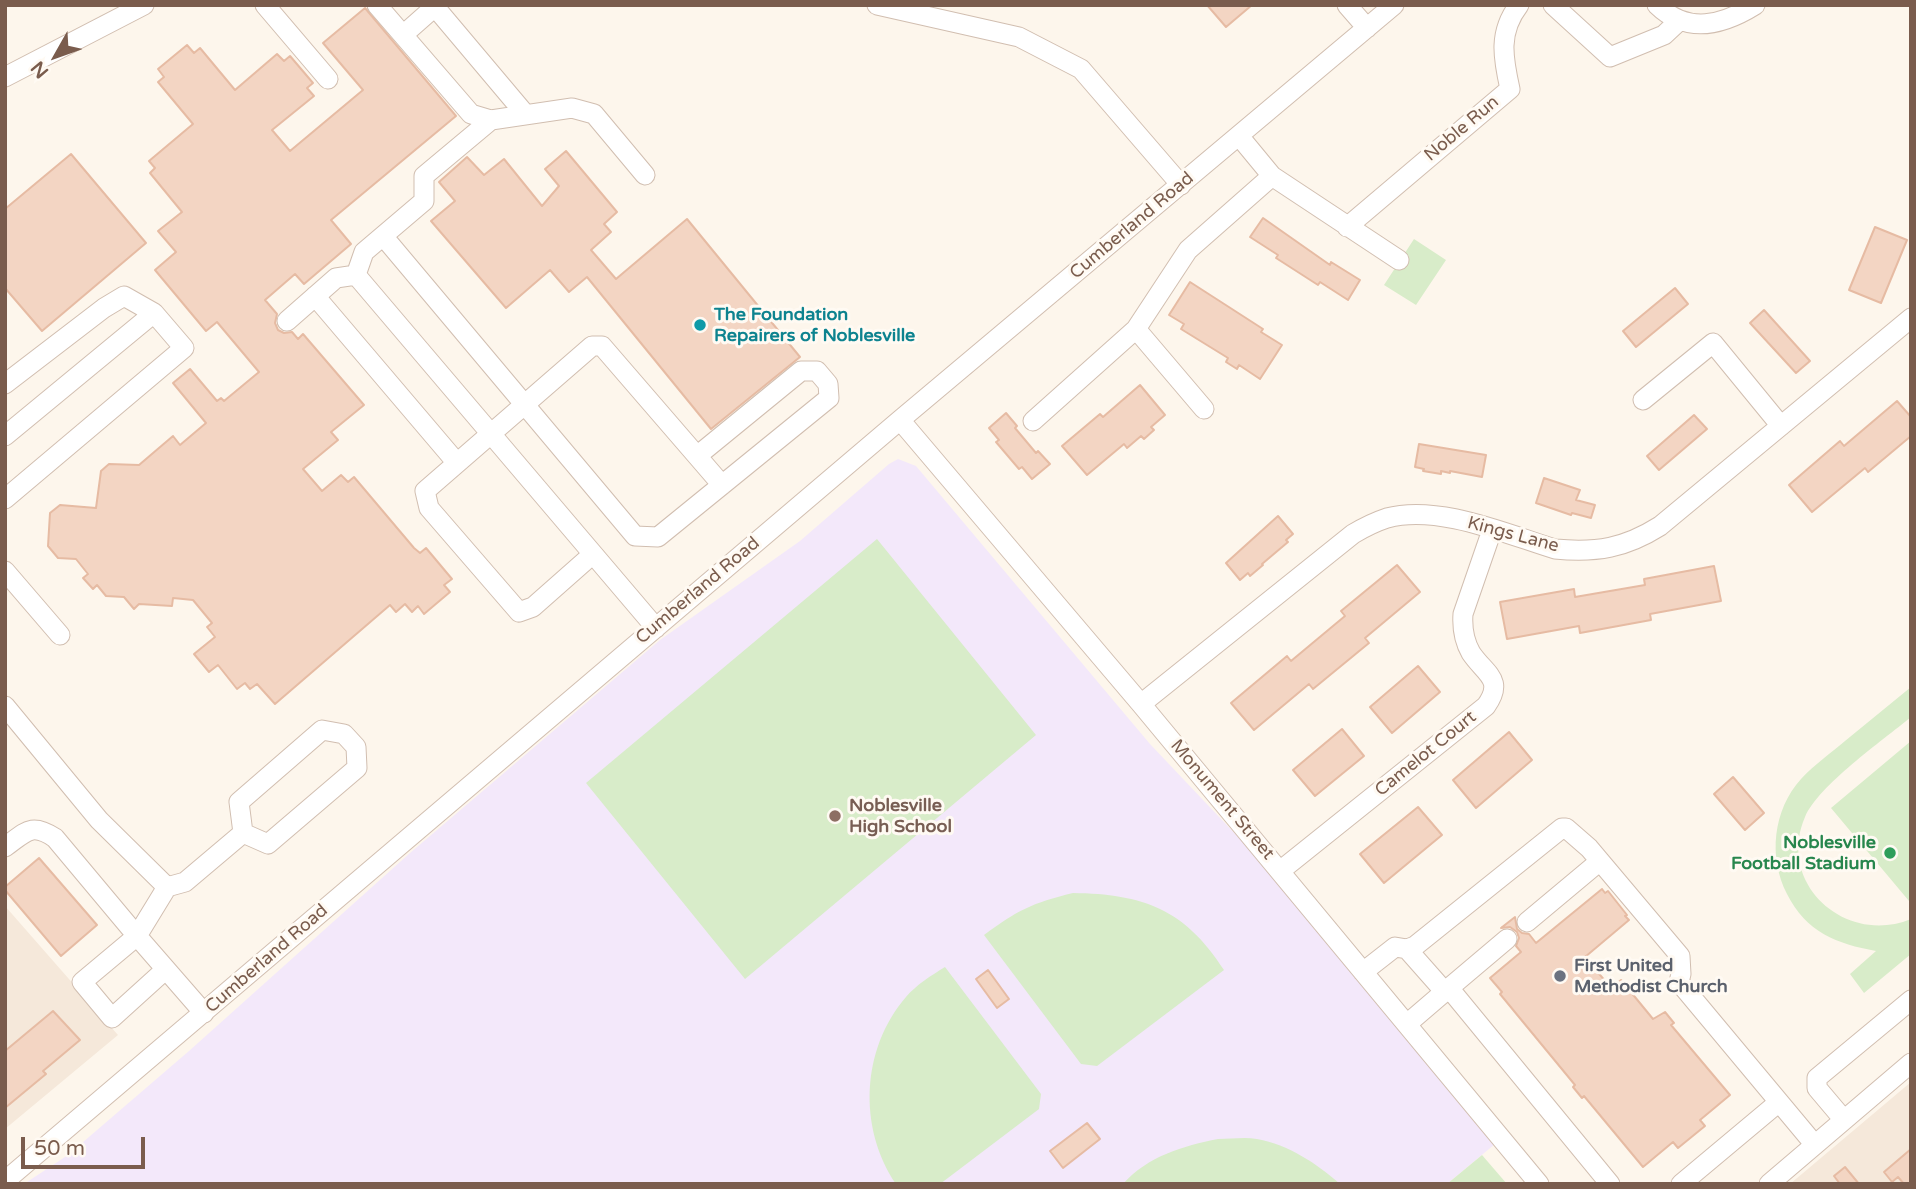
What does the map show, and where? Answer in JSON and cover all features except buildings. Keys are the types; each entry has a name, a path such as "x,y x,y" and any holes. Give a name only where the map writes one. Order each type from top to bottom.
{"street":[{"path":"5,77 144,5"},
{"path":"265,5 328,79"},
{"path":"377,5 471,114 491,120 572,108 594,114 645,175"},
{"path":"1347,5 1367,28"},
{"name":"Cumberland Road","path":"5,1181 900,420 1394,5"},
{"name":"Noble Run","path":"1347,227 1510,89 1502,45 1508,23 1518,5"},
{"path":"1553,5 1610,57 1664,34 1680,20"},
{"path":"1657,5 1680,20 1705,24 1721,23 1755,5"},
{"path":"403,35 436,6 526,115"},
{"path":"882,6 1019,37 1081,69 1181,185"},
{"path":"356,275 365,251 424,201 424,176 491,120"},
{"path":"1239,136 1272,176 1399,260"},
{"path":"1033,421 1136,329 1188,250 1272,176"},
{"path":"383,236 635,536 658,537 829,398 828,384 817,371 802,371 697,456"},
{"path":"287,321 336,278 356,275"},
{"path":"356,275 656,628"},
{"path":"5,384 104,308 124,296 154,313 184,348 5,499"},
{"path":"316,296 457,463"},
{"path":"5,436 154,313"},
{"name":"Kings Lane","path":"1141,704 1353,534 1387,518 1412,514 1433,515 1555,549 1603,550 1626,545 1660,526 1911,318"},
{"path":"1136,329 1204,410"},
{"path":"1643,400 1713,343 1781,426"},
{"path":"593,554 533,607 519,612 429,508 425,491 593,346 603,346 722,485"},
{"name":"Monument Street","path":"900,420 1141,704 1539,1184"},
{"name":"Camelot Court","path":"1280,871 1486,706 1493,696 1493,678 1472,654 1462,624 1492,530"},
{"path":"5,571 60,635"},
{"path":"5,706 99,820 167,887"},
{"path":"323,730 344,734 356,747 357,768 268,844 243,833 239,802 323,730"},
{"path":"1363,972 1395,947 1406,949 1415,946 1562,828 1572,831 1680,956 1681,974 1678,982 1815,1145"},
{"path":"5,847 30,829 42,830 55,838 204,1013"},
{"path":"165,970 112,1018 82,982 137,936 167,887 186,881 243,833"},
{"path":"1527,922 1600,861"},
{"path":"1407,1024 1507,939"},
{"path":"1406,949 1447,990 1610,1184"},
{"path":"1844,1120 1817,1088 1818,1079 1911,1000"},
{"path":"1769,1184 1911,1063"},
{"path":"1681,1184 1779,1102"}],"shaded area":[{"name":"Noblesville High School","path":"898,459 916,466 1150,744 1240,839 1495,1144 1447,1184 24,1184 68,1155 189,1051 410,853 660,640 800,541"},
{"path":"5,906 118,1035 5,1129"},
{"path":"1911,1082 1911,1184 1790,1184"}],"green space":[{"path":"1414,239 1446,260 1416,305 1384,285"},
{"path":"877,539 1036,735 745,979 586,783"},
{"path":"1911,687 1911,717 1823,791 1805,817 1799,842 1800,865 1809,886 1823,903 1841,916 1863,924 1887,925 1911,919 1911,954 1864,993 1850,974 1876,951 1836,940 1803,918 1781,880 1777,865 1776,834 1784,805 1801,779"},
{"name":"Noblesville Football Stadium","path":"1911,741 1911,899 1909,901 1831,808"},
{"path":"1073,893 1121,897 1160,909 1194,932 1224,970 1097,1066 1081,1064 984,935 1026,908"},
{"path":"945,967 1041,1094 1039,1109 940,1184 896,1184 875,1138 870,1089 873,1064 880,1040 906,997 919,984"},
{"path":"1252,1138 1291,1150 1312,1162 1340,1184 1123,1184 1155,1159 1192,1145 1218,1139"},
{"path":"1482,1155 1507,1184 1447,1184"}],"place":[{"name":"The Foundation Repairers of Noblesville","path":"700,325"},
{"name":"Noblesville High School","path":"835,816"},
{"name":"Noblesville Football Stadium","path":"1890,853"},
{"name":"First United Methodist Church","path":"1560,976"}]}
